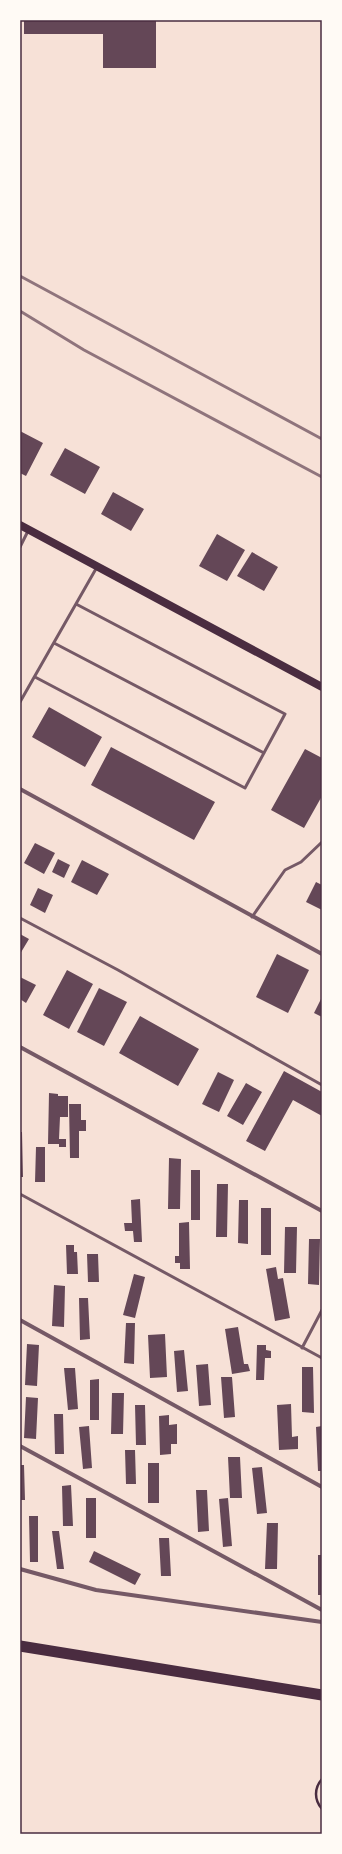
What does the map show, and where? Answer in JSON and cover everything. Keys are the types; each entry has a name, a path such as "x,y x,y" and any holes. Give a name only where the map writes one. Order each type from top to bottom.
{"highway":[{"path":"20,1646 322,1695"}],"main road":[{"path":"20,525 322,687"}],"street":[{"path":"20,789 322,954"},
{"path":"20,1047 322,1211"},
{"path":"20,1320 322,1487"},
{"path":"20,1446 322,1610"},
{"path":"20,1569 96,1590 322,1622"}],"lane":[{"path":"20,547 29,529"},
{"path":"20,702 97,567"},
{"path":"35,677 245,788 285,714 76,604"},
{"path":"54,643 264,753"},
{"path":"252,917 285,870 301,862 322,842"},
{"path":"20,918 118,970 322,1086"},
{"path":"20,1194 322,1358"},
{"path":"302,1348 322,1310"}],"path":[{"path":"322,1779 316,1790 317,1803 322,1809"}],"building":[{"path":"24,20 156,20 156,68 103,68 103,34 24,34"},
{"path":"20,431 43,443 26,476 20,473"},
{"path":"65,448 100,467 85,494 50,475"},
{"path":"113,492 144,509 131,531 101,514"},
{"path":"217,534 245,550 227,581 199,566"},
{"path":"252,552 278,567 264,591 237,576"},
{"path":"49,707 102,737 85,767 32,737"},
{"path":"111,747 215,802 194,840 91,785"},
{"path":"305,749 322,758 322,796 304,828 271,810"},
{"path":"35,843 55,853 44,874 24,863"},
{"path":"58,859 70,865 64,878 52,872"},
{"path":"82,860 109,874 97,895 71,882"},
{"path":"316,882 322,885 322,910 306,902"},
{"path":"38,888 53,895 45,913 30,905"},
{"path":"20,934 29,939 20,954"},
{"path":"277,954 309,970 288,1013 256,997"},
{"path":"67,970 93,984 69,1029 43,1015"},
{"path":"20,977 36,985 26,1003 20,999"},
{"path":"99,988 127,1002 104,1046 77,1032"},
{"path":"322,997 322,1017 314,1013"},
{"path":"140,1016 199,1049 178,1086 119,1053"},
{"path":"284,1071 322,1092 322,1116 293,1100 265,1151 246,1141"},
{"path":"218,1072 234,1080 219,1112 202,1104"},
{"path":"246,1083 262,1092 243,1125 227,1116"},
{"path":"49,1093 58,1094 58,1096 68,1096 68,1117 60,1117 59,1139 66,1139 66,1147 59,1147 59,1144 48,1144"},
{"path":"69,1104 81,1104 81,1120 86,1120 86,1131 79,1131 79,1158 70,1158"},
{"path":"20,1132 22,1132 23,1177 20,1177"},
{"path":"36,1147 45,1147 45,1182 35,1182"},
{"path":"169,1158 181,1159 180,1209 168,1209"},
{"path":"191,1170 200,1170 200,1220 191,1220"},
{"path":"217,1184 228,1184 227,1237 216,1237"},
{"path":"140,1199 142,1242 134,1242 133,1231 125,1231 124,1223 132,1223 131,1200"},
{"path":"239,1200 248,1200 248,1244 238,1243"},
{"path":"261,1208 271,1208 271,1255 261,1255"},
{"path":"189,1222 190,1269 180,1269 180,1263 175,1263 175,1256 179,1256 179,1223"},
{"path":"285,1227 297,1227 296,1273 284,1273"},
{"path":"309,1239 320,1239 319,1285 308,1284"},
{"path":"66,1245 74,1245 74,1252 77,1252 78,1274 67,1274"},
{"path":"87,1254 98,1254 99,1282 88,1282"},
{"path":"276,1267 278,1279 283,1278 290,1318 275,1321 266,1269"},
{"path":"134,1274 145,1277 135,1318 123,1315"},
{"path":"54,1285 65,1286 64,1327 52,1326"},
{"path":"79,1298 88,1298 90,1339 80,1340"},
{"path":"126,1323 135,1323 134,1364 124,1363"},
{"path":"238,1327 244,1364 248,1364 250,1371 232,1374 225,1329"},
{"path":"165,1334 167,1377 150,1378 148,1335"},
{"path":"27,1344 39,1345 37,1386 25,1385"},
{"path":"257,1345 266,1345 266,1350 271,1351 271,1358 265,1358 264,1380 256,1380"},
{"path":"184,1350 188,1391 177,1392 174,1351"},
{"path":"208,1364 211,1405 199,1406 196,1365"},
{"path":"302,1367 313,1367 314,1413 302,1412"},
{"path":"64,1368 75,1368 78,1409 68,1410"},
{"path":"221,1377 232,1377 235,1417 224,1418"},
{"path":"99,1379 99,1420 90,1420 90,1380"},
{"path":"112,1393 124,1393 123,1434 111,1434"},
{"path":"26,1397 38,1398 36,1439 24,1438"},
{"path":"291,1404 292,1437 298,1436 298,1449 279,1450 277,1405"},
{"path":"135,1405 145,1405 146,1445 136,1445"},
{"path":"54,1414 63,1414 64,1454 55,1454"},
{"path":"169,1415 169,1425 177,1424 177,1444 171,1444 171,1454 160,1455 159,1416"},
{"path":"89,1426 92,1468 83,1469 79,1427"},
{"path":"322,1426 322,1471 318,1471 316,1427"},
{"path":"125,1450 135,1450 136,1484 126,1484"},
{"path":"228,1457 240,1457 242,1498 230,1498"},
{"path":"148,1463 159,1463 159,1503 148,1503"},
{"path":"20,1465 24,1465 25,1500 20,1500"},
{"path":"262,1467 267,1513 257,1514 252,1468"},
{"path":"71,1485 73,1526 63,1526 62,1486"},
{"path":"196,1490 207,1490 209,1531 198,1532"},
{"path":"86,1498 96,1498 96,1538 86,1538"},
{"path":"228,1498 232,1546 223,1547 219,1499"},
{"path":"29,1516 38,1516 38,1562 30,1562"},
{"path":"267,1523 278,1523 277,1569 265,1569"},
{"path":"52,1531 59,1531 64,1569 57,1569"},
{"path":"159,1538 169,1538 171,1576 161,1576"},
{"path":"94,1551 141,1574 135,1585 89,1562"},
{"path":"318,1555 322,1555 322,1595 318,1595"}],"railway":[{"path":"20,276 322,439"},
{"path":"20,311 84,350 322,477"}]}
